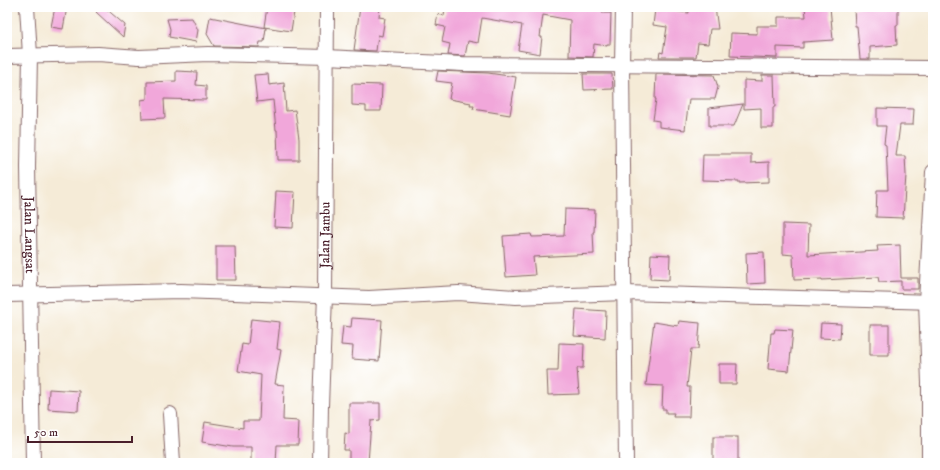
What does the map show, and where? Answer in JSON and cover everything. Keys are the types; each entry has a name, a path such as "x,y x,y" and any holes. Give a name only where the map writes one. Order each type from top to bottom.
{"street":[{"name":"Jalan Langsat","path":"27,7 30,55 28,167 33,463"},
{"name":"Jalan Jambu","path":"320,463 320,406 325,295 328,56 327,7"},
{"path":"623,7 622,66 625,293 624,395 626,463"},
{"path":"7,56 98,54 139,57 208,54 328,56 462,64 933,68"},
{"path":"929,463 930,302 933,172"},
{"path":"7,295 181,291 325,295 369,298 458,293 516,297 625,293 930,302"},
{"path":"170,414 173,463"}],"building":[{"path":"55,7 67,7 63,29 51,27"},
{"path":"101,7 104,7 125,25 123,37 96,12"},
{"path":"267,7 285,7 285,10 294,12 291,31 264,27"},
{"path":"360,7 380,7 379,17 385,18 382,36 378,35 376,51 354,50"},
{"path":"445,7 603,7 602,13 611,13 610,44 607,44 607,46 594,44 593,57 569,56 570,20 543,15 540,37 542,37 540,54 518,50 522,25 482,18 478,43 468,41 465,56 448,55 450,44 442,42 445,27 436,25 438,14 444,16"},
{"path":"688,7 715,7 718,29 710,29 708,44 698,43 696,57 659,57 660,52 663,53 667,27 653,25 655,9 689,13"},
{"path":"805,7 830,7 833,40 803,42 803,48 777,47 777,58 730,56 731,33 757,34 757,26 778,26 778,17 806,17"},
{"path":"898,7 898,25 896,25 897,45 870,47 870,59 860,59 857,26 855,26 854,8"},
{"path":"210,17 266,28 264,42 260,42 259,47 214,46 207,34"},
{"path":"192,18 198,30 196,42 169,37 170,29 167,19"},
{"path":"176,71 197,72 196,85 206,86 206,100 164,99 165,118 142,119 141,100 147,99 147,82 176,81"},
{"path":"438,71 488,73 516,77 510,115 473,109 474,106 470,106 471,103 449,99 452,83 436,81"},
{"path":"268,74 269,85 284,83 286,111 295,110 299,139 299,160 278,160 277,130 273,100 257,102 254,75"},
{"path":"583,74 612,74 613,89 584,90"},
{"path":"656,74 714,75 718,87 715,99 689,99 685,130 659,127 659,121 653,120 656,99"},
{"path":"762,75 774,75 775,107 773,107 773,128 761,128 761,108 744,109 744,80 762,81"},
{"path":"352,84 382,85 381,111 366,111 366,106 352,105"},
{"path":"743,104 734,126 709,126 709,108"},
{"path":"877,108 914,109 913,125 900,125 896,156 905,156 906,175 903,218 876,217 877,190 888,190 886,145 884,144 886,126 877,126"},
{"path":"703,154 751,154 751,163 769,162 769,182 739,183 739,181 702,180"},
{"path":"276,191 295,192 293,228 274,227"},
{"path":"565,209 595,210 593,232 594,254 533,257 535,275 506,277 503,236 531,234 532,237 564,236"},
{"path":"783,224 809,225 808,255 878,251 877,246 900,245 901,278 918,278 918,289 901,289 901,281 879,282 878,277 794,280 793,255 783,254"},
{"path":"216,246 235,246 236,280 216,280"},
{"path":"764,252 765,283 747,284 746,253"},
{"path":"651,254 670,255 669,280 650,279"},
{"path":"576,309 606,311 605,338 574,336"},
{"path":"352,318 382,320 379,361 352,359 353,346 341,345 343,326 351,327"},
{"path":"251,319 280,322 277,349 281,350 275,384 284,385 283,420 299,421 298,445 277,445 276,463 251,463 251,447 233,447 202,442 205,422 243,428 243,421 259,421 261,375 238,371 242,344 248,345"},
{"path":"679,321 700,323 698,349 691,349 687,387 690,387 689,417 673,417 674,413 666,413 666,409 662,409 663,386 646,385 654,322 678,326"},
{"path":"821,323 841,324 840,339 820,338"},
{"path":"870,325 889,325 889,355 870,355"},
{"path":"775,329 793,330 789,371 768,369 771,333 774,333"},
{"path":"559,343 584,344 583,368 577,368 579,394 548,395 547,371 558,371"},
{"path":"719,364 737,364 736,384 719,384"},
{"path":"49,389 79,391 78,411 48,409"},
{"path":"349,403 380,403 380,420 371,421 368,463 349,463 349,450 344,450 345,433 349,434"},
{"path":"713,437 738,437 738,463 713,463"}]}
